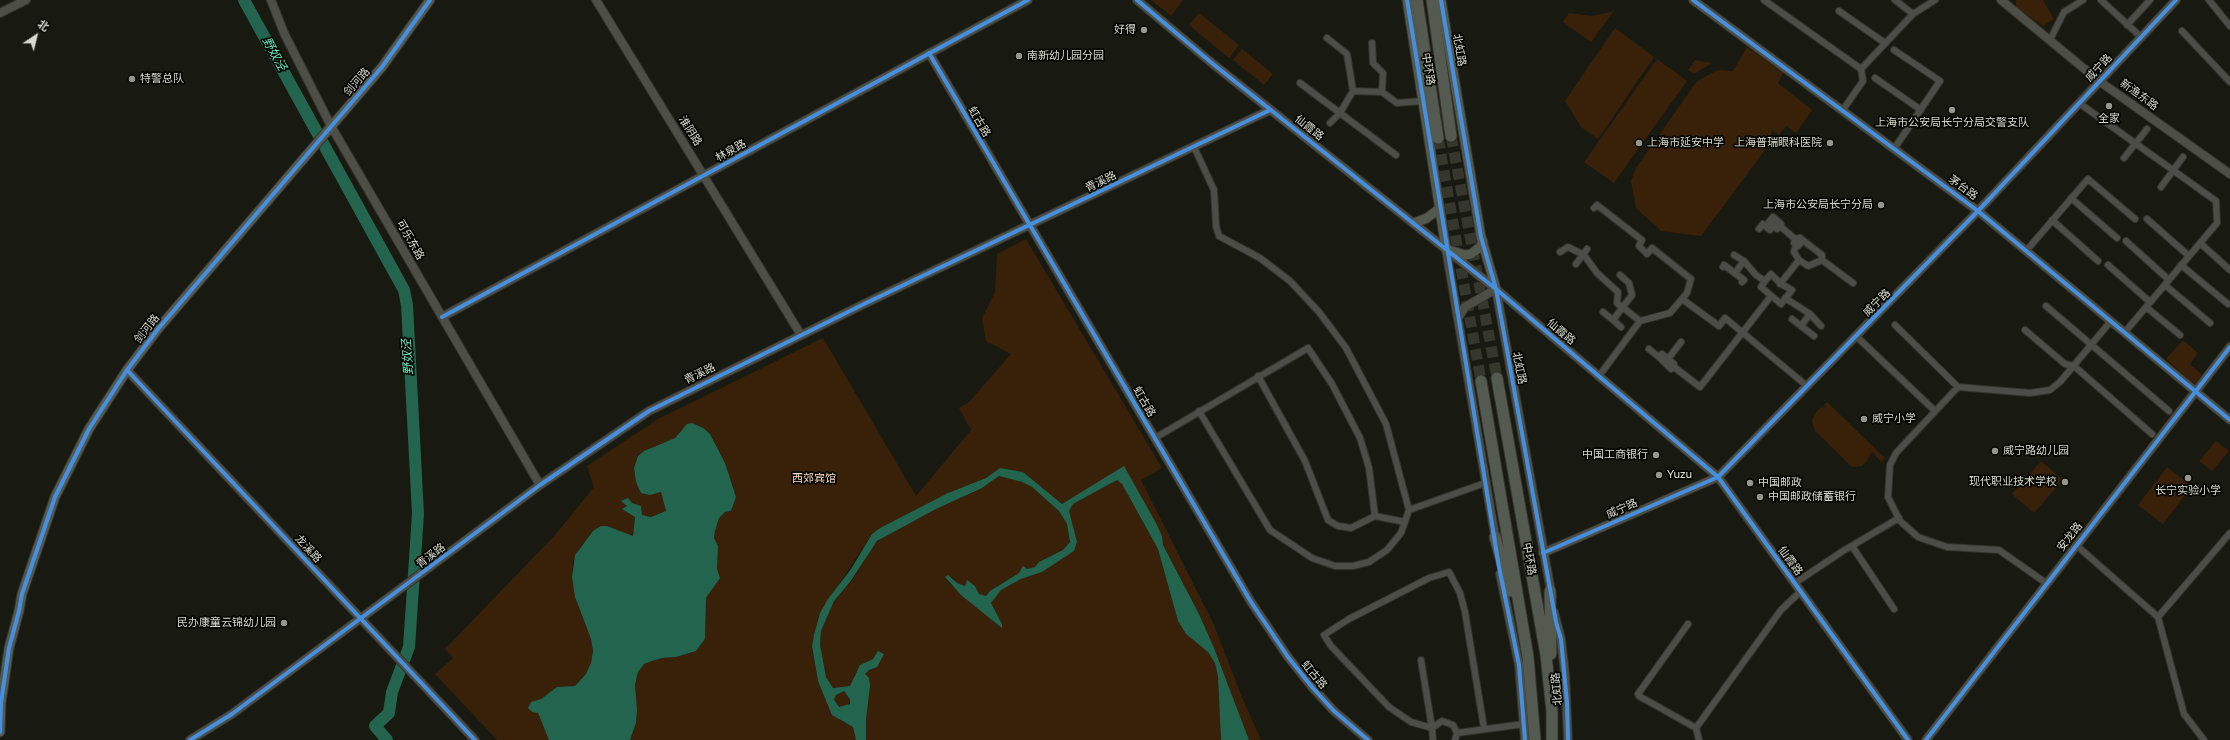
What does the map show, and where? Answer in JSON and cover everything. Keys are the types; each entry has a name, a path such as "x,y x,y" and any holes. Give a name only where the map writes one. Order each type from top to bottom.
{"highway":[{"name":"中环路","path":"1417,0 1438,138"},
{"name":"中环路","path":"1432,0 1451,136"},
{"name":"中环路","path":"1497,378 1546,655 1551,700 1552,740"},
{"name":"中环路","path":"1481,381 1526,646 1535,740"},
{"path":"1495,537 1526,646"},
{"path":"1550,591 1551,700"}],"main road":[{"name":"剑河路","path":"0,732 1,703 9,648 20,611 22,594 37,545 55,497 89,429 127,370 192,289 382,68 430,0"},
{"path":"1408,0 1446,249 1465,255 1471,254 1480,247 1483,242"},
{"name":"北虹路","path":"1441,0 1483,242 1496,288"},
{"path":"1414,223 1428,218 1440,208"}],"street":[{"path":"0,13 26,0"},
{"name":"可乐东路","path":"271,0 284,33 331,126 540,485"},
{"name":"淮阴路","path":"596,0 801,335"},
{"name":"林泉路","path":"442,317 1028,0"},
{"name":"仙霞路","path":"1137,0 1270,110 1496,288 1718,477 1908,740"},
{"name":"茅台路","path":"1693,0 1978,211 2230,420"},
{"path":"1764,0 1861,69 1863,81 1842,111"},
{"path":"1895,0 1913,14"},
{"path":"1861,69 1913,14 1935,0"},
{"name":"新渔东路","path":"2001,0 2099,80 2230,174"},
{"path":"2050,40 2064,12 2083,0"},
{"path":"2101,0 2140,37"},
{"path":"2127,25 2150,0"},
{"name":"威宁路","path":"1543,553 1718,477 1978,211 2099,80 2176,0"},
{"path":"2209,0 2230,26"},
{"path":"1839,11 1884,43"},
{"path":"2182,31 2230,82"},
{"path":"1328,38 1347,54 1353,91 1340,113 1330,123"},
{"path":"1372,42 1373,63 1383,73 1382,92"},
{"path":"1894,50 1940,81 1894,149"},
{"name":"虹古路","path":"929,53 1252,602 1288,657 1334,711 1368,740"},
{"path":"1875,78 1921,110"},
{"path":"1300,83 1396,155"},
{"path":"1353,91 1382,92 1397,103 1423,101"},
{"path":"2079,103 2216,201 2217,223 2124,332"},
{"name":"青溪路","path":"190,740 232,714 540,485 649,411 801,335 1270,110"},
{"path":"2124,158 2147,129"},
{"path":"1194,147 1214,190 1216,226 1219,236 1260,258 1290,281 1319,312 1346,348 1386,424 1409,510 1401,533 1388,550 1369,562 1353,566 1336,566 1312,558 1270,530 1200,411"},
{"path":"2161,188 2183,157"},
{"path":"2026,250 2088,179 2135,219"},
{"path":"2071,198 2117,238"},
{"path":"1594,208 1597,205 1642,240 1639,246 1647,254 1652,248 1691,279 1687,293 1670,313 1640,321 1599,376"},
{"path":"2147,219 2189,256"},
{"path":"2052,220 2098,260"},
{"path":"1759,229 1763,224 1770,230 1777,226 1797,241 1818,252 1816,256 1820,261 1853,283"},
{"path":"1797,241 1794,252 1799,260 1808,266 1820,261"},
{"path":"2126,241 2210,323"},
{"path":"2200,243 2230,270"},
{"path":"1560,252 1568,247 1582,254 1595,275 1614,287 1619,298 1617,303 1640,321"},
{"path":"1446,249 1499,567 1519,664 1525,740"},
{"path":"1576,264 1587,249"},
{"path":"1734,255 1744,261 1756,275 1765,281"},
{"path":"1780,284 1799,260"},
{"path":"1735,273 1744,261"},
{"path":"1723,267 1724,265 1744,280 1742,282"},
{"path":"2108,265 2180,335"},
{"path":"2181,265 2228,304"},
{"path":"1772,274 1780,284 1792,290 1781,304 1761,287 1765,281 1772,274"},
{"path":"1612,320 1632,295 1629,283 1620,275"},
{"path":"1458,318 1465,307 1496,288"},
{"name":"北虹路","path":"1496,288 1550,591 1562,646 1567,703 1568,740"},
{"path":"1660,358 1662,354 1674,364 1674,367 1700,387 1771,296"},
{"path":"1785,298 1810,314 1821,326"},
{"path":"1682,299 1719,326 1725,318 1807,386"},
{"path":"2046,306 2169,411"},
{"path":"1603,312 1621,327"},
{"path":"1801,326 1810,314"},
{"path":"1792,319 1814,336"},
{"path":"1895,325 1958,387 2030,393 2050,390 2060,382 2112,321"},
{"path":"2025,330 2065,364 2074,366 2152,434"},
{"path":"1856,336 1935,411"},
{"path":"1668,359 1681,342"},
{"name":"安龙路","path":"1926,740 2194,391 2230,347"},
{"path":"1155,438 1258,376 1308,348 1332,384 1360,438 1369,468 1375,516"},
{"path":"1649,349 1671,369 1674,367"},
{"name":"龙溪路","path":"127,370 475,740"},
{"path":"1258,376 1305,461 1328,520 1338,526 1351,528 1375,516 1405,522"},
{"path":"1958,387 1896,453 1890,465 1888,497 1899,518 1918,537 1947,548 1999,550 2046,583"},
{"path":"1409,510 1485,483"},
{"path":"1795,583 1899,518"},
{"path":"2158,617 2230,533"},
{"path":"2076,544 2158,617 2184,714 2204,740"},
{"path":"1852,546 1894,609"},
{"path":"1432,728 1411,722 1389,706 1336,652 1324,635 1429,578 1449,572 1460,593 1465,612 1484,728"},
{"path":"1696,728 1782,610 1801,591"},
{"path":"1688,624 1638,694 1639,696 1696,728 1699,740"},
{"path":"1421,660 1433,740"},
{"path":"1432,728 1438,723 1446,721 1453,725 1457,733 1455,740"},
{"path":"1457,733 1484,728 1524,724"}],"green space":[{"path":"1151,0 1183,0 1171,16"},
{"path":"2016,0 2043,0 2054,19 2043,26 2016,7"},
{"path":"1614,11 1591,42 1563,22 1569,13 1592,16"},
{"path":"1199,13 1239,45 1229,58 1189,25"},
{"path":"1615,28 1654,57 1598,139 1581,127 1565,101"},
{"path":"1747,47 1783,73 1778,83 1812,110 1796,133 1786,126 1779,135 1772,130 1768,146 1701,236 1661,231 1636,208 1631,181 1636,168 1697,81 1718,70 1733,71"},
{"path":"1242,49 1273,74 1264,85 1233,60"},
{"path":"1657,59 1687,81 1614,183 1584,162"},
{"path":"1695,60 1712,63 1694,74 1688,70"},
{"name":"西郊宾馆","path":"1026,239 1162,468 1141,480 1214,625 1241,695 1261,740 1249,740 1214,648 1199,614 1163,545 1162,536 1156,523 1124,467 1062,504 1023,472 1000,468 986,478 948,493 880,528 872,534 820,613 812,646 818,681 841,721 853,727 856,740 630,740 636,723 637,710 635,685 638,672 644,664 652,661 662,658 676,657 696,651 705,639 706,598 720,578 717,569 718,546 714,538 715,531 719,518 725,512 731,511 736,497 725,463 710,434 682,429 675,438 644,451 638,456 634,468 636,482 650,495 661,492 666,511 651,517 642,515 641,506 622,501 627,506 622,509 635,517 633,537 607,526 593,531 580,547 573,561 572,577 578,606 591,639 593,651 591,663 586,674 575,686 557,687 541,699 538,713 549,740 497,740 435,674 453,658 445,649 556,534 594,487 587,466 658,419 823,338 916,496 971,430 959,408 968,403 1011,354 986,341 982,318 995,292 997,254"},
{"path":"2183,340 2198,353 2190,364 2202,375 2194,384 2166,359"},
{"path":"1827,402 1885,458 1882,462 1872,452 1862,466 1852,467 1815,431 1812,421 1814,415 1820,408 1826,407 1824,405"},
{"path":"2216,441 2229,451 2212,471 2199,461"},
{"path":"2041,461 2063,480 2034,513 2012,494"},
{"path":"2167,467 2192,486 2163,524 2138,505"},
{"path":"999,476 1022,482 1032,487 1059,511 1067,524 1070,542 1063,550 1039,562 1035,567 1027,569 1002,583 990,591 986,597 979,594 975,586 967,581 965,586 957,583 952,577 945,577 951,585 1002,628 1002,624 991,603 1001,590 1021,579 1042,572 1074,551 1077,542 1069,511 1073,504 1117,480 1122,484 1158,549 1178,621 1186,634 1208,652 1215,663 1218,677 1221,740 866,740 866,720 870,686 865,674 868,670 877,667 873,659 866,662 854,675 854,681 850,686 833,688 828,682 822,666 820,645 821,631 834,601 851,582 874,545 882,538 936,509 982,488"},
{"path":"842,692 849,697 850,700 845,707 842,708 835,703 834,700 839,693"}],"shaded area":[{"path":"692,423 703,428 710,434 725,463 736,497 731,511 725,512 719,518 715,531 714,538 718,546 717,569 720,578 706,598 705,639 696,651 676,657 662,658 652,661 644,664 638,672 635,685 637,710 636,723 630,740 549,740 538,713 532,712 528,708 531,702 541,699 557,687 575,686 586,674 591,663 593,651 591,639 575,597 572,577 575,555 593,531 601,526 607,526 633,536 635,517 622,509 627,506 621,501 628,498 632,503 641,506 642,515 651,517 666,511 661,492 650,495 641,493 636,482 634,468 638,456 644,451 675,438 687,424"},
{"path":"1124,466 1156,523 1162,536 1163,545 1199,614 1214,648 1249,740 1221,740 1218,677 1215,663 1208,652 1186,634 1178,621 1158,549 1122,484 1117,480 1073,504 1069,511 1077,542 1074,551 1042,572 1021,579 1001,590 991,603 1002,624 1002,628 961,595 945,577 948,575 957,583 965,586 967,580 975,586 979,594 986,596 990,591 1019,573 1023,566 1027,569 1035,567 1039,562 1063,550 1070,542 1067,524 1059,511 1032,487 1022,482 999,476 982,488 936,509 877,541 850,582 834,601 821,631 820,645 826,677 833,688 850,686 860,665 873,659 878,651 884,654 877,667 869,670 865,674 869,678 870,686 866,720 866,740 856,740 853,727 832,715 818,681 812,646 820,613 828,599 851,569 872,534 880,528 948,493 986,478 1000,468 1023,472 1062,504","holes":["844,691 850,699 850,704 839,707 834,700 836,695"]}],"waterway":[{"name":"野奴泾","path":"244,0 404,290 407,305 418,514 409,647 392,692 389,713 375,726 387,740"}],"tunnel":[{"path":"1451,136 1497,378"},
{"path":"1438,138 1481,381"}],"cycle path":[{"path":"0,732 1,703 9,648 22,594 55,497 89,429 127,370 158,329 382,67 430,0"},
{"path":"442,317 1028,0"},
{"path":"1137,0 1213,64 1496,289 1718,477 1908,740"},
{"path":"1407,0 1499,567 1519,665 1525,740"},
{"path":"1441,0 1481,237 1496,289 1556,622 1561,639 1567,703 1568,740"},
{"path":"1693,0 1978,211 2230,420"},
{"path":"1543,553 1718,477 1978,211 2176,0"},
{"path":"929,53 1251,602 1288,657 1312,687 1334,711 1368,740"},
{"path":"190,740 232,714 540,485 649,411 866,303 1270,110"},
{"path":"1926,740 2230,347"},
{"path":"127,370 475,740"}],"place":[{"name":"好得","path":"1144,30"},
{"name":"南新幼儿园分园","path":"1019,56"},
{"name":"特警总队","path":"132,79"},
{"name":"全家","path":"2109,106"},
{"name":"上海市公安局长宁分局交警支队","path":"1952,110"},
{"name":"上海市延安中学","path":"1639,143"},
{"name":"上海普瑞眼科医院","path":"1830,143"},
{"name":"上海市公安局长宁分局","path":"1881,205"},
{"name":"威宁小学","path":"1864,419"},
{"name":"威宁路幼儿园","path":"1995,451"},
{"name":"中国工商银行","path":"1656,455"},
{"name":"Yuzu","path":"1659,475"},
{"name":"长宁实验小学","path":"2188,478"},
{"name":"现代职业技术学校","path":"2065,482"},
{"name":"中国邮政","path":"1750,483"},
{"name":"中国邮政储蓄银行","path":"1760,497"},
{"name":"民办康童云锦幼儿园","path":"284,623"}]}
